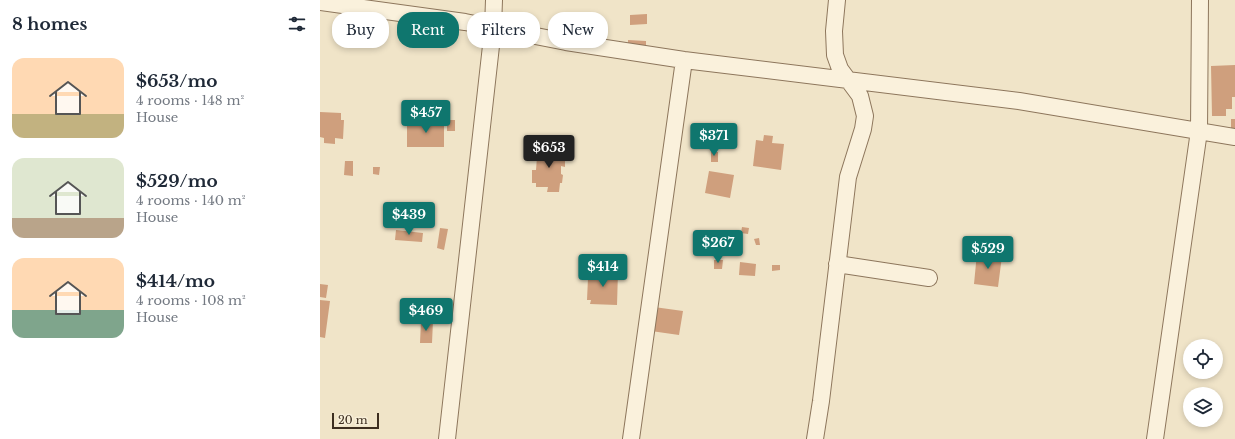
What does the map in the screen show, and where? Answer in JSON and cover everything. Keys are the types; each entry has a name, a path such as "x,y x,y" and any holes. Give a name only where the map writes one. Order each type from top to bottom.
{"street":[{"path":"494,0 494,12"},
{"path":"815,439 821,401 848,177 864,129 865,116 860,96 840,69 836,55 834,31 836,0"},
{"path":"1155,439 1199,131 1200,0"},
{"path":"320,2 467,22"},
{"path":"540,37 684,60 1019,101 1235,137"},
{"path":"447,439 491,48"},
{"path":"631,439 684,60"},
{"path":"837,264 929,278"}],"building":[{"path":"647,14 647,24 630,25 630,15"},
{"path":"628,40 646,41 646,50 628,49"},
{"path":"1235,65 1235,97 1232,97 1232,109 1226,109 1226,116 1212,116 1211,66"},
{"path":"320,112 341,113 341,120 344,120 343,139 335,138 335,144 324,143 324,138 320,137"},
{"path":"1231,119 1235,119 1235,129 1231,129"},
{"path":"422,120 444,121 444,147 407,147 407,123 422,123"},
{"path":"447,120 455,120 455,131 447,131"},
{"path":"764,135 773,136 772,143 784,144 781,170 753,166 756,140 763,141"},
{"path":"540,147 562,148 561,155 565,155 565,167 561,166 561,174 563,175 559,192 547,192 548,187 536,187 536,183 532,183 532,170 536,170 537,157 540,157"},
{"path":"711,152 718,152 718,162 711,162"},
{"path":"345,161 353,161 353,176 344,175"},
{"path":"373,167 380,167 379,175 373,174"},
{"path":"709,171 734,175 730,198 705,193"},
{"path":"742,227 749,228 748,234 741,233"},
{"path":"440,228 448,229 444,250 437,248"},
{"path":"396,230 423,233 422,242 395,240"},
{"path":"735,233 741,234 740,243 734,242"},
{"path":"759,238 760,245 756,245 754,239"},
{"path":"977,253 1002,256 998,287 974,284"},
{"path":"714,260 723,260 722,269 714,269"},
{"path":"740,262 756,264 755,276 739,275"},
{"path":"772,265 780,265 780,270 772,271"},
{"path":"592,270 618,272 617,305 590,304 591,300 587,300 588,278 592,278"},
{"path":"320,284 328,285 326,298 320,297"},
{"path":"320,300 330,301 325,338 320,337"},
{"path":"654,307 683,311 679,335 651,331"},
{"path":"421,321 433,321 432,343 420,343"}]}
